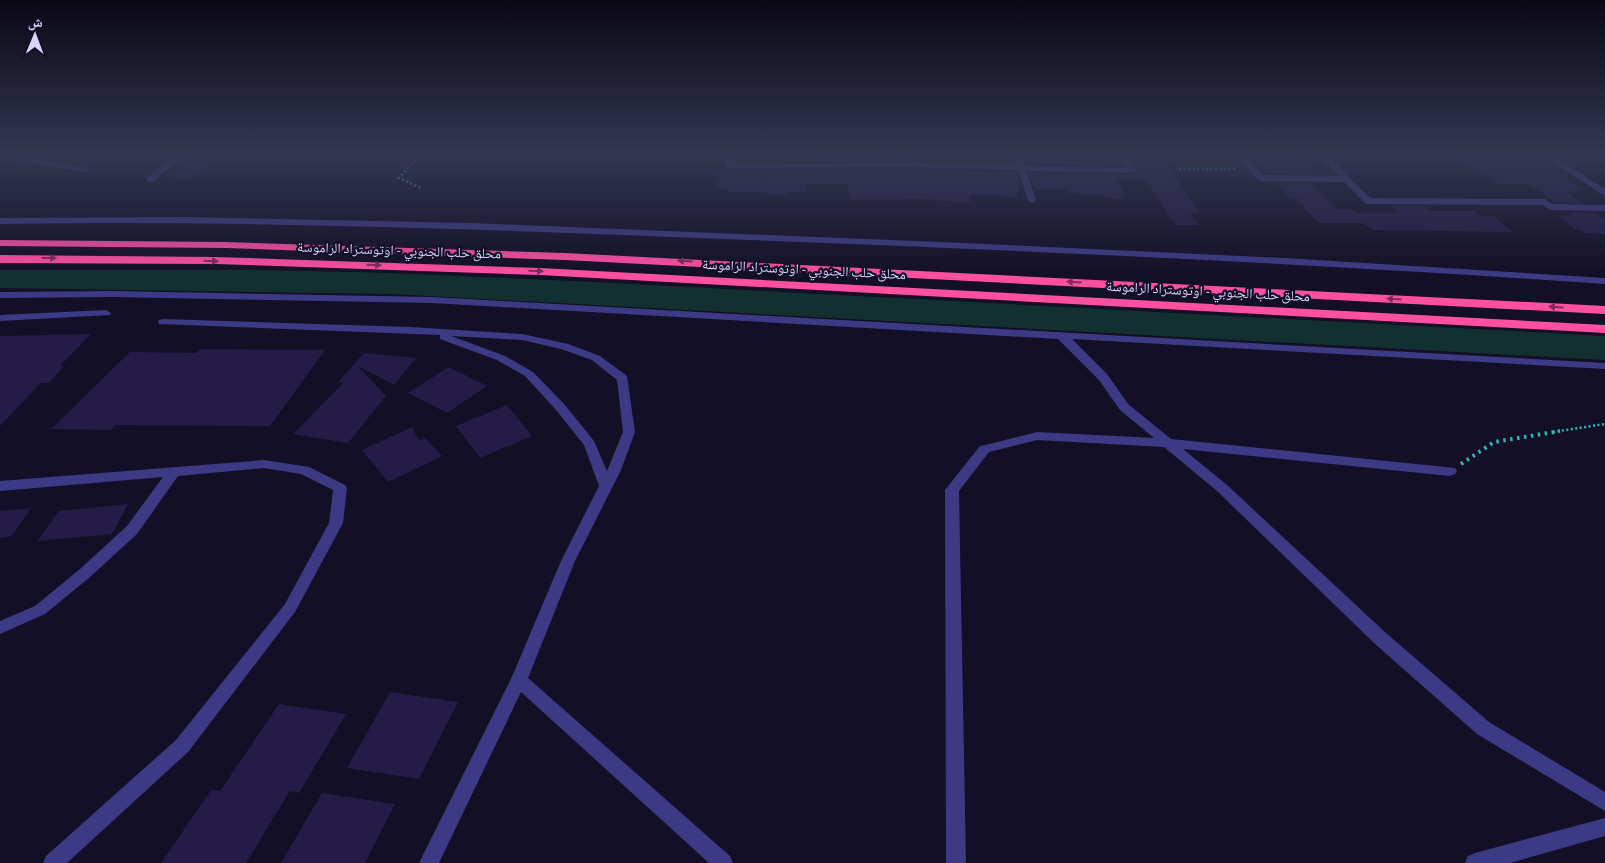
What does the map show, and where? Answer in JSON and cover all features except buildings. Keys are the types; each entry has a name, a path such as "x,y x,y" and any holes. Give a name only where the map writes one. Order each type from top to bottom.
{"highway":[{"name":"محلق حلب الجنوبي - اوتوستراد الراموسة","path":"0,243 314,246 597,256 1605,310"},
{"name":"محلق حلب الجنوبي - اوتوستراد الراموسة","path":"0,259 98,258 277,262 587,273 1605,329"}],"street":[{"path":"1030,194 1032,200"},
{"path":"1361,194 1368,201 1545,202 1550,206 1605,208"},
{"path":"0,221 210,220 518,227 1277,261 1605,281"},
{"path":"0,295 112,294 432,300 1605,366"},
{"path":"0,318 106,313"},
{"path":"163,322 410,330 522,337 564,346 596,358 624,379 629,432 606,486 568,561 519,680 429,863"},
{"path":"410,330 445,337 484,350 529,374 561,408 590,444 606,486"},
{"path":"1060,334 1103,377 1124,406 1222,488 1380,638 1483,728 1605,802"},
{"path":"956,863 952,490 985,449 1037,436 1166,443 1450,471"},
{"path":"0,486 264,464 304,470 340,488 336,523 290,608 182,746 53,863"},
{"path":"0,628 40,610 85,573 132,530 174,471"},
{"path":"519,680 723,863"},
{"path":"1475,863 1605,827"}],"path":[{"path":"1450,471 1494,442 1605,424"}],"green space":[{"path":"0,270 268,270 390,273 596,282 1605,336 1605,360 391,294 0,288"}]}
